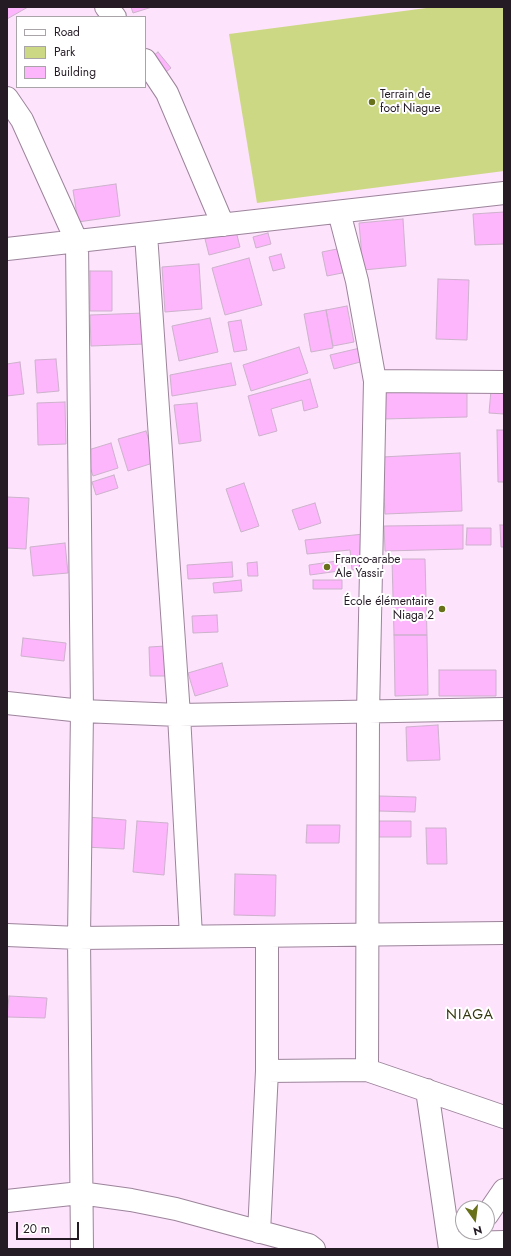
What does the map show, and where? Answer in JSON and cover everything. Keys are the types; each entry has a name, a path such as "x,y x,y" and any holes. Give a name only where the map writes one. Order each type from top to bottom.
{"street":[{"path":"106,7 114,16"},
{"path":"146,62 167,93 224,225"},
{"path":"7,98 15,121 77,242 82,711 79,938 80,1193 82,1249"},
{"path":"7,249 504,193"},
{"path":"339,212 356,281 375,381 368,713 366,936 367,1070"},
{"path":"146,234 179,715 191,936"},
{"path":"375,381 504,382"},
{"path":"7,703 82,711 179,715 368,713 504,709"},
{"path":"7,935 79,938 504,934"},
{"path":"259,1232 267,1071 267,936"},
{"path":"267,1071 367,1070 504,1117"},
{"path":"426,1090 461,1243 504,1242"},
{"path":"495,1204 504,1190"},
{"path":"7,1201 80,1193 176,1209 309,1244 314,1249"}],"green space":[{"name":"Terrain de foot Niague","path":"434,7 504,7 504,171 257,203 229,34"}],"building":[{"path":"7,7 28,7 7,19"},
{"path":"131,7 152,7 133,13"},
{"path":"158,52 171,68 162,75 148,60"},
{"path":"116,184 120,216 78,222 73,190"},
{"path":"504,212 504,244 475,245 473,214"},
{"path":"403,219 406,266 363,270 359,223"},
{"path":"236,231 240,247 209,255 205,239"},
{"path":"268,233 271,244 256,248 253,237"},
{"path":"342,248 347,272 327,276 322,252"},
{"path":"281,254 285,268 273,271 269,257"},
{"path":"249,258 262,305 225,315 212,268"},
{"path":"199,264 202,309 165,312 162,267"},
{"path":"90,271 112,271 112,311 90,311"},
{"path":"438,279 469,280 467,340 436,339"},
{"path":"347,306 354,342 333,346 326,310"},
{"path":"326,310 333,348 311,352 304,314"},
{"path":"144,313 145,344 91,346 90,315"},
{"path":"210,318 218,352 179,361 172,326"},
{"path":"241,320 247,350 234,352 228,322"},
{"path":"299,347 308,373 251,391 243,365"},
{"path":"360,348 364,361 334,369 330,355"},
{"path":"56,359 59,391 37,393 35,360"},
{"path":"20,362 24,394 7,396 7,364"},
{"path":"231,363 236,385 172,396 170,375"},
{"path":"310,379 318,407 304,411 302,400 271,409 277,431 259,436 248,396"},
{"path":"467,388 467,417 383,419 382,390"},
{"path":"491,390 504,391 504,414 489,413"},
{"path":"65,402 66,444 38,445 37,403"},
{"path":"197,403 201,441 179,444 174,405"},
{"path":"497,430 504,430 504,482 498,482"},
{"path":"146,431 156,462 128,471 118,439"},
{"path":"111,443 118,468 93,476 85,451"},
{"path":"460,453 462,511 385,514 382,457"},
{"path":"114,475 118,488 96,495 92,482"},
{"path":"244,483 259,526 241,532 226,489"},
{"path":"7,497 29,498 26,549 7,548"},
{"path":"315,503 321,523 299,530 292,510"},
{"path":"463,525 463,549 385,551 384,526"},
{"path":"500,525 504,525 504,547 501,547"},
{"path":"467,528 491,528 491,545 466,545"},
{"path":"364,534 367,568 352,570 350,550 307,554 305,540"},
{"path":"65,543 68,573 33,576 30,547"},
{"path":"392,559 425,559 427,635 394,635"},
{"path":"337,561 339,571 310,575 309,565"},
{"path":"232,562 233,577 188,579 187,565"},
{"path":"257,562 258,576 248,576 247,563"},
{"path":"241,580 242,591 214,593 213,583"},
{"path":"313,580 342,580 342,589 313,589"},
{"path":"217,615 218,632 193,633 192,616"},
{"path":"394,635 427,635 428,695 395,696"},
{"path":"23,638 66,643 64,661 21,656"},
{"path":"166,646 167,676 150,676 149,647"},
{"path":"222,663 228,686 195,696 188,673"},
{"path":"439,670 496,670 496,696 439,696"},
{"path":"438,725 440,760 407,761 406,727"},
{"path":"379,796 416,797 415,812 378,811"},
{"path":"87,817 126,820 124,849 85,847"},
{"path":"137,821 168,823 164,875 133,872"},
{"path":"379,821 411,821 411,837 378,837"},
{"path":"307,825 340,825 339,843 306,843"},
{"path":"426,828 446,828 447,864 427,864"},
{"path":"235,874 276,875 275,916 234,915"},
{"path":"9,996 47,998 45,1018 7,1017"}],"place":[{"name":"Terrain de foot Niague","path":"372,102"},
{"name":"Franco-arabe Ale Yassir","path":"327,567"},
{"name":"École élémentaire Niaga 2","path":"442,609"}],"district":[{"name":"NIAGA","path":"470,1016"}]}
